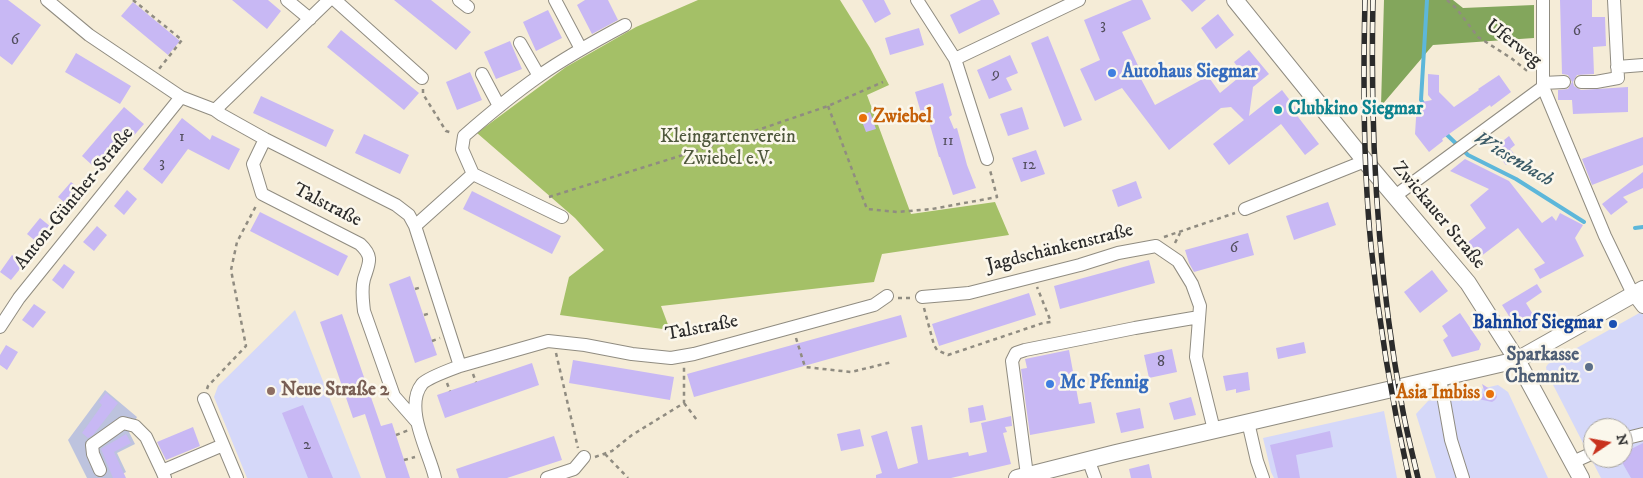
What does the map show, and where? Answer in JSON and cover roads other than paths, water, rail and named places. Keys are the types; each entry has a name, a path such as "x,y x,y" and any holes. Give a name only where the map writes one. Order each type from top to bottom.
{"main road":[{"name":"Zwickauer Straße","path":"1235,0 1468,283 1517,360 1581,478"},
{"path":"1022,477 1214,430 1517,360 1640,297"}],"street":[{"name":"Talstraße","path":"47,0 89,35 181,97 215,110 264,139 396,204 409,215 460,366"},
{"path":"287,0 310,19"},
{"path":"215,110 329,0"},
{"path":"335,0 422,78"},
{"path":"555,0 581,49"},
{"path":"917,0 955,59 987,159"},
{"path":"955,59 1079,0"},
{"path":"1543,0 1543,85 1600,223 1640,297"},
{"path":"1581,82 1596,82 1618,78 1614,0"},
{"path":"562,216 473,174 462,149 464,136 499,106 539,76 581,49 625,25"},
{"path":"520,43 539,76"},
{"path":"1617,67 1643,65"},
{"path":"482,74 499,106"},
{"path":"1395,196 1543,85 1564,82"},
{"name":"Anton-Günther-Straße","path":"0,327 19,298 181,97"},
{"name":"Talstraße","path":"264,139 252,164 262,194 360,244 366,250 370,259 368,272 364,280 362,298 364,311 394,396 416,421"},
{"path":"1246,209 1365,160"},
{"path":"414,226 473,174"},
{"name":"Jagdschänkenstraße","path":"922,297 969,293 1080,265 1118,253 1156,246 1178,261 1192,284 1200,306 1196,357 1214,430"},
{"name":"Talstraße","path":"435,478 416,421 417,397 422,384 443,372 548,342 585,345 632,354 671,358 684,356 874,305 887,296"},
{"path":"1022,477 1012,361 1016,353 1135,328 1199,317"},
{"path":"1440,378 1451,440 1463,478"},
{"path":"204,399 237,478"},
{"path":"1248,422 1256,461 1263,478"},
{"path":"100,470 93,454 92,445 123,423 135,426 146,437 163,475 223,445"},
{"path":"547,478 574,469 584,458"},
{"path":"1573,462 1583,458"},
{"path":"1088,460 1095,478"}],"waterway":[{"name":"Wiesenbach","path":"1425,106 1421,100 1427,0"},
{"name":"Wiesenbach","path":"1444,132 1468,155 1516,179 1584,222"},
{"name":"Wiesenbach","path":"1635,228 1643,227"}],"railway":[{"path":"1365,0 1364,123 1366,185 1371,246 1387,363 1409,478"},
{"path":"1373,0 1374,151 1381,251 1386,301 1404,420 1418,478"}],"place":[{"name":"Autohaus Siegmar","path":"1112,73"},
{"name":"Clubkino Siegmar","path":"1278,110"},
{"name":"Zwiebel","path":"863,118"},
{"name":"Bahnhof Siegmar","path":"1613,324"},
{"name":"Sparkasse Chemnitz","path":"1589,367"},
{"name":"Mc Pfennig","path":"1050,384"},
{"name":"Neue Straße 2","path":"271,391"},
{"name":"Asia Imbiss","path":"1490,394"}],"park label":[{"name":"Kleingartenverein Zwiebel e.V.","path":"728,149"}]}
